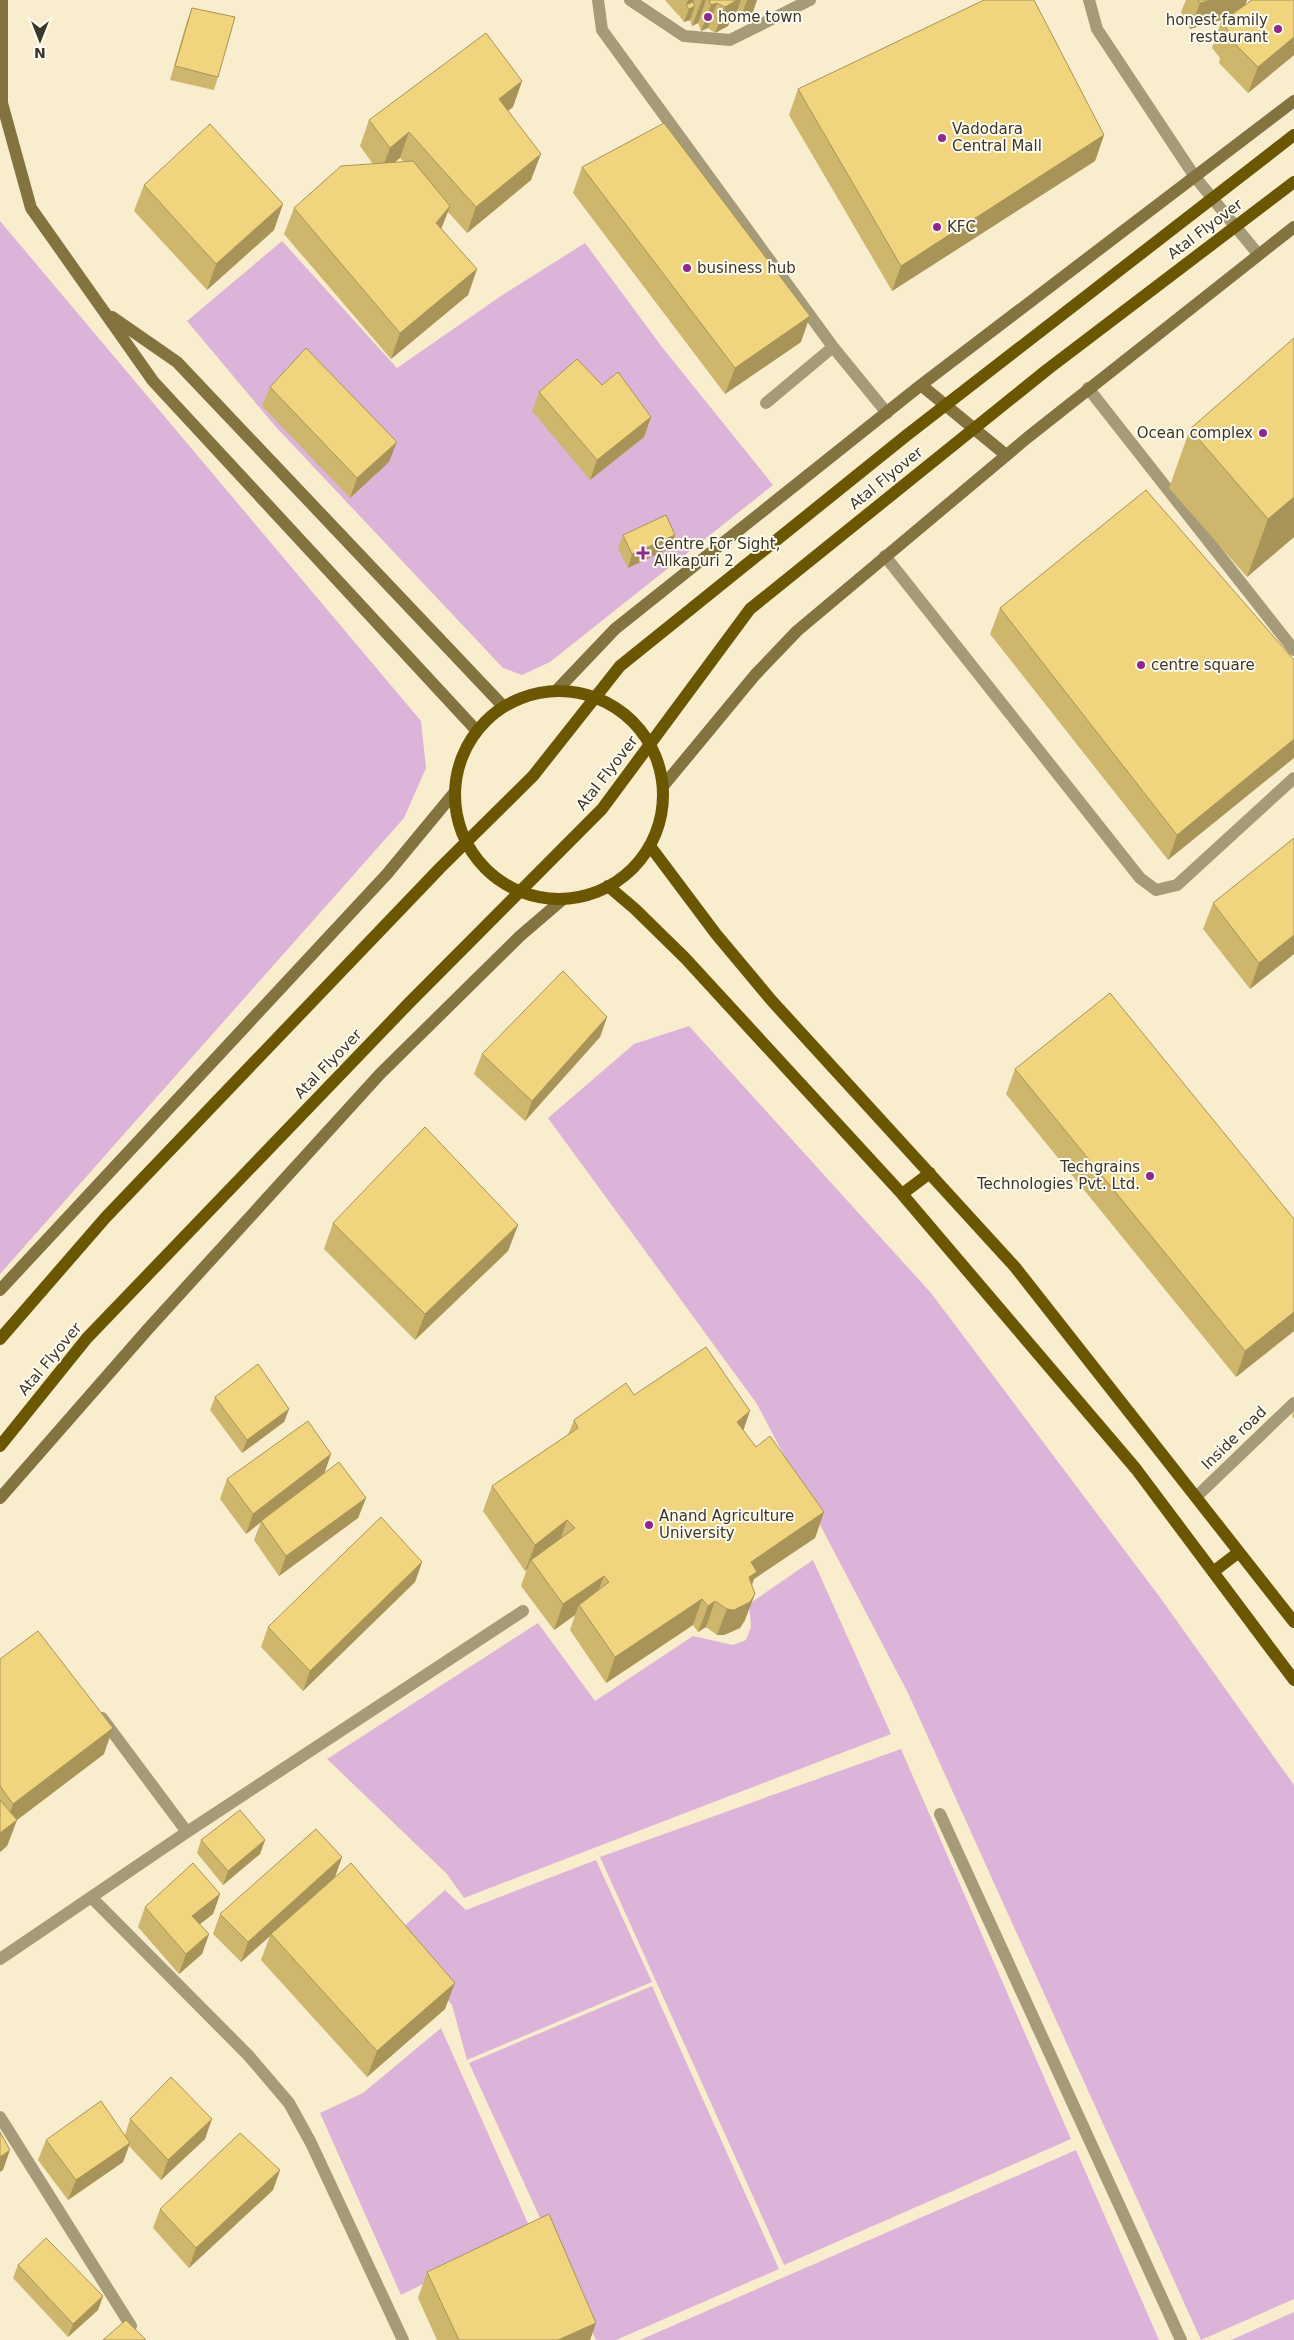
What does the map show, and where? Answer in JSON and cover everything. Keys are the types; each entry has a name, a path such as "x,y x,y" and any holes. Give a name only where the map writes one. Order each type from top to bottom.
{"main road":[{"name":"Atal Flyover","path":"0,1339 106,1217 440,868 533,776 620,666 907,435 1294,136"},
{"name":"Atal Flyover","path":"0,1446 87,1338 417,995 602,809 750,609 1048,369 1294,182"},
{"path":"571,690 606,701 635,721 655,750 664,785 662,820 650,846 626,876 596,893 562,900 528,895 498,880 474,856 458,826 454,793 460,759 476,730 503,706 536,692 571,690"},
{"path":"650,846 716,934 772,1001 1015,1268 1294,1622"},
{"path":"608,886 635,909 685,958 902,1194 1136,1470 1294,1680"},
{"path":"902,1194 930,1173"},
{"path":"1213,1572 1239,1552"}],"street":[{"path":"2,0 2,103 4,127 31,208 153,381 476,730"},
{"path":"598,0 602,30 832,347 887,413"},
{"path":"630,0 684,36 730,40 810,0"},
{"path":"1089,0 1097,29 1195,177 1258,254"},
{"path":"556,691 615,628 921,385 1294,101"},
{"path":"664,785 755,675 797,631 1088,388 1294,227"},
{"path":"106,313 177,362 503,706"},
{"path":"766,403 832,347"},
{"path":"921,385 1006,455"},
{"path":"1088,388 1294,650"},
{"path":"885,556 1140,878 1156,890 1177,885 1294,778"},
{"path":"0,1290 387,874 454,793"},
{"path":"0,1498 148,1329 380,1074 520,936 562,900"},
{"name":"Inside road","path":"1196,1497 1294,1403"},
{"path":"0,1959 187,1832 523,1611"},
{"path":"91,1704 187,1832"},
{"path":"940,1814 1181,2340"},
{"path":"91,1897 248,2055 289,2103 312,2143 403,2340"},
{"path":"0,2117 131,2326"}],"shaded area":[{"path":"0,221 421,721 426,768 404,818 0,1274"},
{"path":"282,241 397,368 501,296 585,243 662,347 773,485 550,662 522,675 503,668 275,426 187,321"},
{"path":"689,1026 931,1293 1159,1596 1294,1785 1294,2299 1201,2340 908,1693 757,1404 548,1118 634,1044"},
{"path":"813,1560 891,1734 464,1898 447,1874 327,1759 538,1623 595,1701 693,1636 733,1645 746,1640 751,1627 749,1604"},
{"path":"901,1749 1071,2139 784,2265 600,1857"},
{"path":"596,1860 652,1982 467,2060 452,2005 394,1935 445,1890 466,1910"},
{"path":"652,1986 779,2269 616,2340 596,2340 469,2063"},
{"path":"441,2028 531,2230 401,2295 320,2113 363,2093"},
{"path":"1076,2150 1159,2340 640,2340"},
{"path":"1294,2312 1294,2340 1231,2340"}],"building":[{"path":"709,0 737,0 725,7 717,3 711,5"},
{"name":"Vadodara Central Mall","path":"984,0 1034,0 1104,135 901,266 798,89"},
{"path":"1198,0 1211,0 1200,3"},
{"path":"1252,0 1294,0 1294,37 1258,67 1228,37 1231,34 1221,22"},
{"path":"693,2 695,6 689,9 686,5"},
{"path":"192,8 235,17 218,77 175,66"},
{"path":"486,33 522,81 499,99 541,154 476,207 409,132 390,148 369,120"},
{"name":"business hub","path":"664,123 810,316 735,368 582,167"},
{"path":"210,124 283,204 216,264 144,185"},
{"path":"413,161 450,206 436,223 477,269 400,333 294,208 341,166"},
{"path":"1294,338 1294,497 1268,519 1190,429"},
{"path":"306,348 397,442 357,478 270,387"},
{"path":"577,359 602,385 618,372 651,417 597,460 539,392"},
{"name":"centre square","path":"1146,490 1294,660 1294,739 1177,835 1000,608"},
{"path":"666,515 675,535 632,554 623,535"},
{"path":"1294,838 1294,935 1259,963 1213,903"},
{"path":"563,971 607,1017 532,1101 482,1054"},
{"name":"Techgrains Technologies Pvt. Ltd.","path":"1110,993 1294,1219 1294,1312 1245,1351 1015,1069"},
{"path":"425,1127 518,1225 425,1314 333,1223"},
{"name":"Anand Agriculture University","path":"706,1347 750,1411 737,1422 756,1447 770,1436 824,1512 751,1562 757,1572 749,1577 755,1594 750,1602 734,1610 727,1609 715,1601 708,1606 702,1599 615,1657 579,1605 609,1582 604,1576 563,1604 531,1560 575,1528 567,1520 535,1545 492,1486 578,1428 574,1420 626,1383 634,1395"},
{"path":"258,1364 289,1409 247,1440 215,1397"},
{"path":"308,1421 331,1454 253,1514 227,1479"},
{"path":"339,1462 366,1498 286,1556 261,1521"},
{"path":"381,1517 422,1562 310,1671 268,1627"},
{"path":"38,1631 113,1728 13,1804 0,1786 0,1659"},
{"path":"0,1800 17,1820 0,1833"},
{"path":"240,1810 265,1840 228,1871 201,1840"},
{"path":"316,1829 342,1857 248,1942 220,1914"},
{"path":"193,1863 220,1894 192,1916 209,1934 186,1954 145,1907"},
{"path":"351,1863 455,1983 377,2051 271,1934"},
{"path":"171,2077 212,2119 168,2160 130,2119"},
{"path":"101,2101 130,2143 76,2180 46,2140"},
{"path":"0,2132 10,2150 0,2157"},
{"path":"240,2133 280,2170 196,2248 160,2209"},
{"path":"549,2214 596,2323 558,2340 459,2340 427,2272"},
{"path":"46,2238 103,2296 73,2324 18,2265"},
{"path":"126,2320 146,2340 103,2340"}],"place":[{"name":"home town","path":"708,17"},
{"name":"honest family restaurant","path":"1278,29"},
{"name":"Vadodara Central Mall","path":"942,138"},
{"name":"KFC","path":"937,227"},
{"name":"business hub","path":"687,268"},
{"name":"Ocean complex","path":"1263,433"},
{"name":"Centre For Sight, Allkapuri 2","path":"643,553"},
{"name":"centre square","path":"1141,665"},
{"name":"Techgrains Technologies Pvt. Ltd.","path":"1150,1176"},
{"name":"Anand Agriculture University","path":"649,1525"}]}
